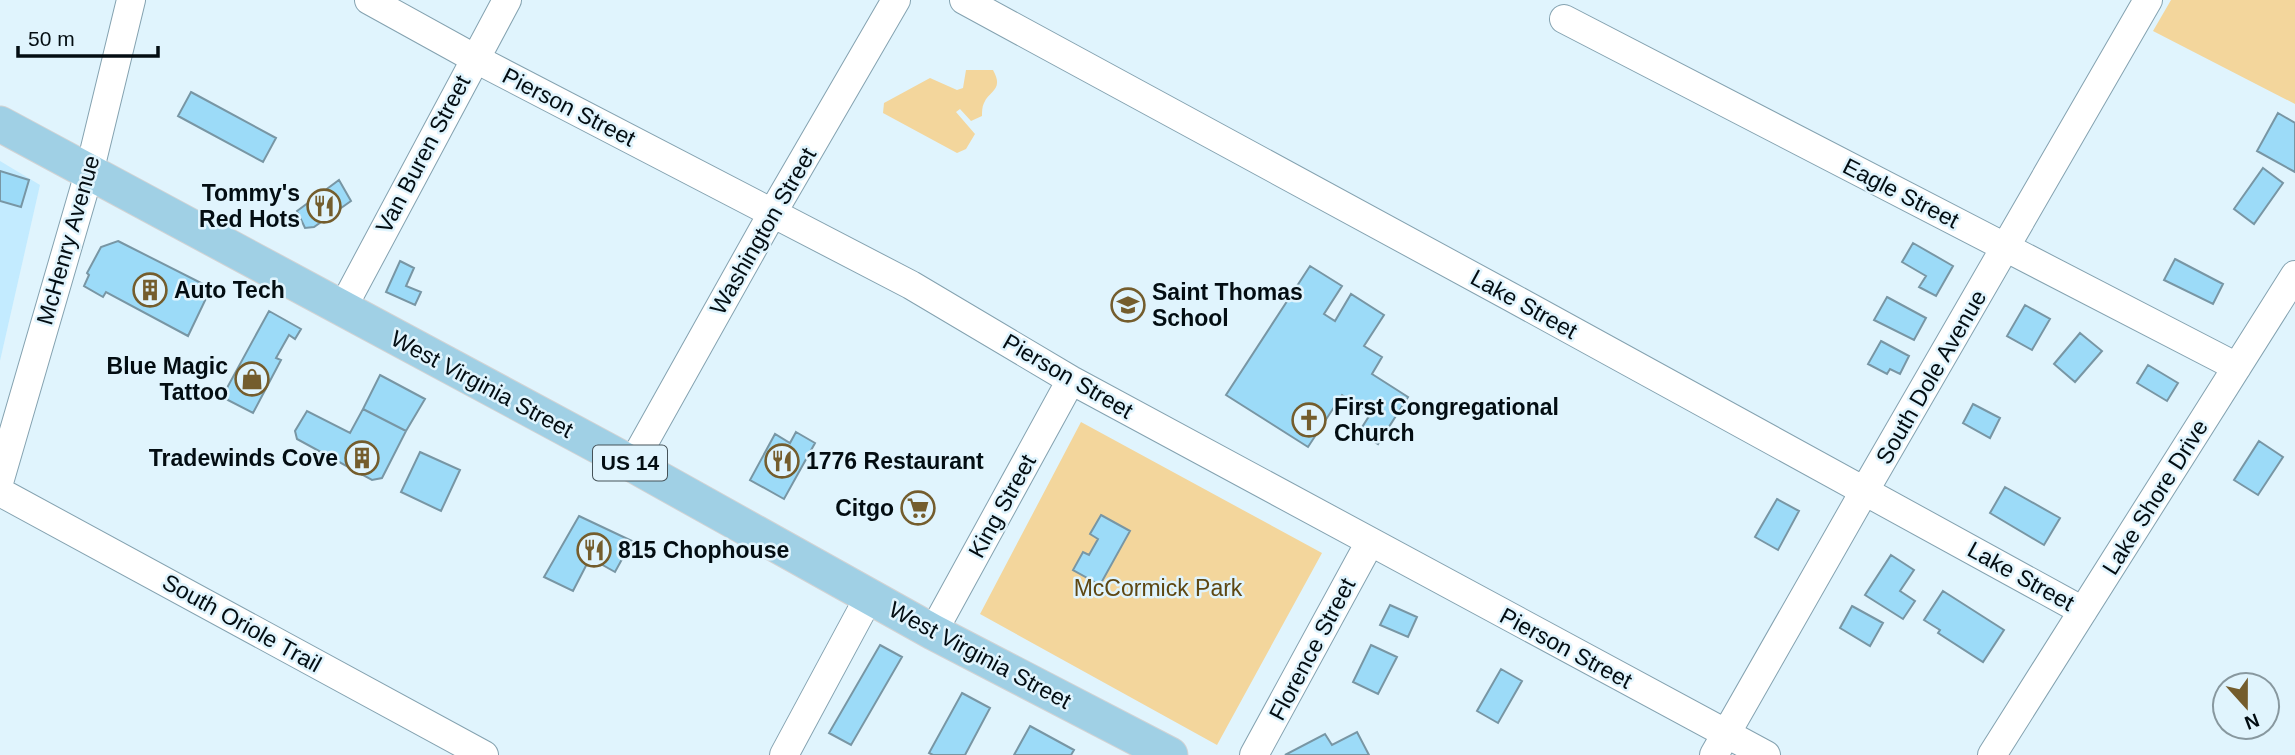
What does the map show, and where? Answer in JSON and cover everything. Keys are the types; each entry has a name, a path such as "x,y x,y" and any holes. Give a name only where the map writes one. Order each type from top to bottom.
{"main road":[{"name":"US 14","path":"0,124 89,173"},
{"name":"West Virginia Street","path":"89,173 632,464 933,632 1170,755"}],"street":[{"name":"McHenry Avenue","path":"0,479 89,173 131,0"},
{"name":"Pierson Street","path":"369,0 474,58 911,285 1071,380 1370,542 1720,745 1766,755"},
{"name":"Van Buren Street","path":"342,309 507,0"},
{"name":"Washington Street","path":"632,464 896,0"},
{"name":"Lake Street","path":"964,0 2083,611"},
{"name":"South Dole Avenue","path":"1720,745 2148,0"},
{"name":"Eagle Street","path":"1564,19 2237,367"},
{"name":"Lake Shore Drive","path":"1992,755 2295,275"},
{"name":"King Street","path":"933,632 1071,380"},
{"name":"South Oriole Trail","path":"0,492 484,755"},
{"name":"Florence Street","path":"1254,755 1370,542"},
{"path":"784,755 869,597"}],"shaded area":[{"path":"0,161 40,185 0,361"}],"green space":[{"path":"2171,0 2295,0 2295,104 2153,31"},
{"path":"966,70 993,70 997,86 984,103 982,116 971,121 960,109 956,112 975,134 966,149 957,153 883,113 884,103 930,78 957,90 963,88"},
{"name":"McCormick Park","path":"1081,422 1322,553 1217,745 980,614"}],"building":[{"path":"191,92 276,138 263,162 178,116"},
{"path":"2278,113 2295,123 2295,172 2257,151"},
{"path":"2263,168 2283,183 2254,224 2234,209"},
{"path":"0,171 29,180 21,207 0,201"},
{"name":"Tommy's Red Hots","path":"339,180 351,201 314,227 305,228 297,211"},
{"name":"Auto Tech","path":"118,241 211,288 188,336 106,292 103,297 84,286 89,275 87,273 101,247"},
{"path":"1913,243 1953,266 1936,296 1919,287 1926,276 1902,262"},
{"path":"2175,259 2223,284 2213,304 2164,280"},
{"path":"400,261 414,268 406,286 421,292 415,305 386,292"},
{"path":"1310,266 1342,286 1324,314 1335,321 1351,294 1384,315 1364,346 1382,357 1372,374 1408,397 1378,444 1359,432 1371,413 1342,395 1308,447 1226,395"},
{"path":"1887,297 1926,318 1914,340 1874,320"},
{"path":"2025,305 2050,319 2032,350 2007,336"},
{"name":"Blue Magic Tattoo","path":"269,311 301,329 295,339 289,335 276,358 281,360 253,413 222,397"},
{"path":"2080,333 2102,351 2075,382 2054,364"},
{"path":"1881,341 1909,356 1900,374 1890,369 1887,374 1868,364"},
{"path":"2148,365 2178,383 2167,401 2137,383"},
{"path":"380,375 425,399 406,431 363,409"},
{"path":"1973,404 2000,418 1990,438 1963,423"},
{"name":"Tradewinds Cove","path":"363,409 406,431 382,478 372,480 297,439 295,431 307,411 350,433"},
{"name":"1776 Restaurant","path":"796,432 815,443 784,499 750,480 775,434 790,443"},
{"path":"2259,441 2283,457 2258,495 2234,480"},
{"path":"420,452 460,470 441,511 401,492"},
{"path":"2005,487 2060,518 2044,545 1990,513"},
{"path":"1777,499 1799,511 1778,550 1755,537"},
{"path":"1101,515 1130,531 1100,585 1073,570 1083,552 1089,555 1098,539 1090,534"},
{"name":"815 Chophouse","path":"579,516 632,541 615,572 590,558 573,591 544,577"},
{"path":"1891,555 1914,570 1900,591 1915,601 1903,619 1865,595"},
{"path":"1943,591 2004,630 1983,662 1938,633 1940,630 1924,620"},
{"path":"1390,605 1417,617 1408,637 1380,625"},
{"path":"1852,606 1883,623 1870,646 1840,628"},
{"path":"880,645 902,657 851,745 829,733"},
{"path":"1371,645 1397,657 1378,694 1353,682"},
{"path":"1501,669 1522,681 1498,723 1477,711"},
{"path":"962,693 990,708 965,755 929,753"},
{"path":"1030,726 1074,750 1071,755 1014,755"},
{"path":"1357,732 1369,755 1285,755 1325,734 1332,745"}],"place":[{"name":"Tommy's Red Hots","path":"324,206"},
{"name":"Auto Tech","path":"150,290"},
{"name":"Saint Thomas School","path":"1128,305"},
{"name":"Blue Magic Tattoo","path":"252,379"},
{"name":"First Congregational Church","path":"1309,420"},
{"name":"Tradewinds Cove","path":"362,458"},
{"name":"1776 Restaurant","path":"782,461"},
{"name":"Citgo","path":"918,508"},
{"name":"815 Chophouse","path":"594,550"}]}
